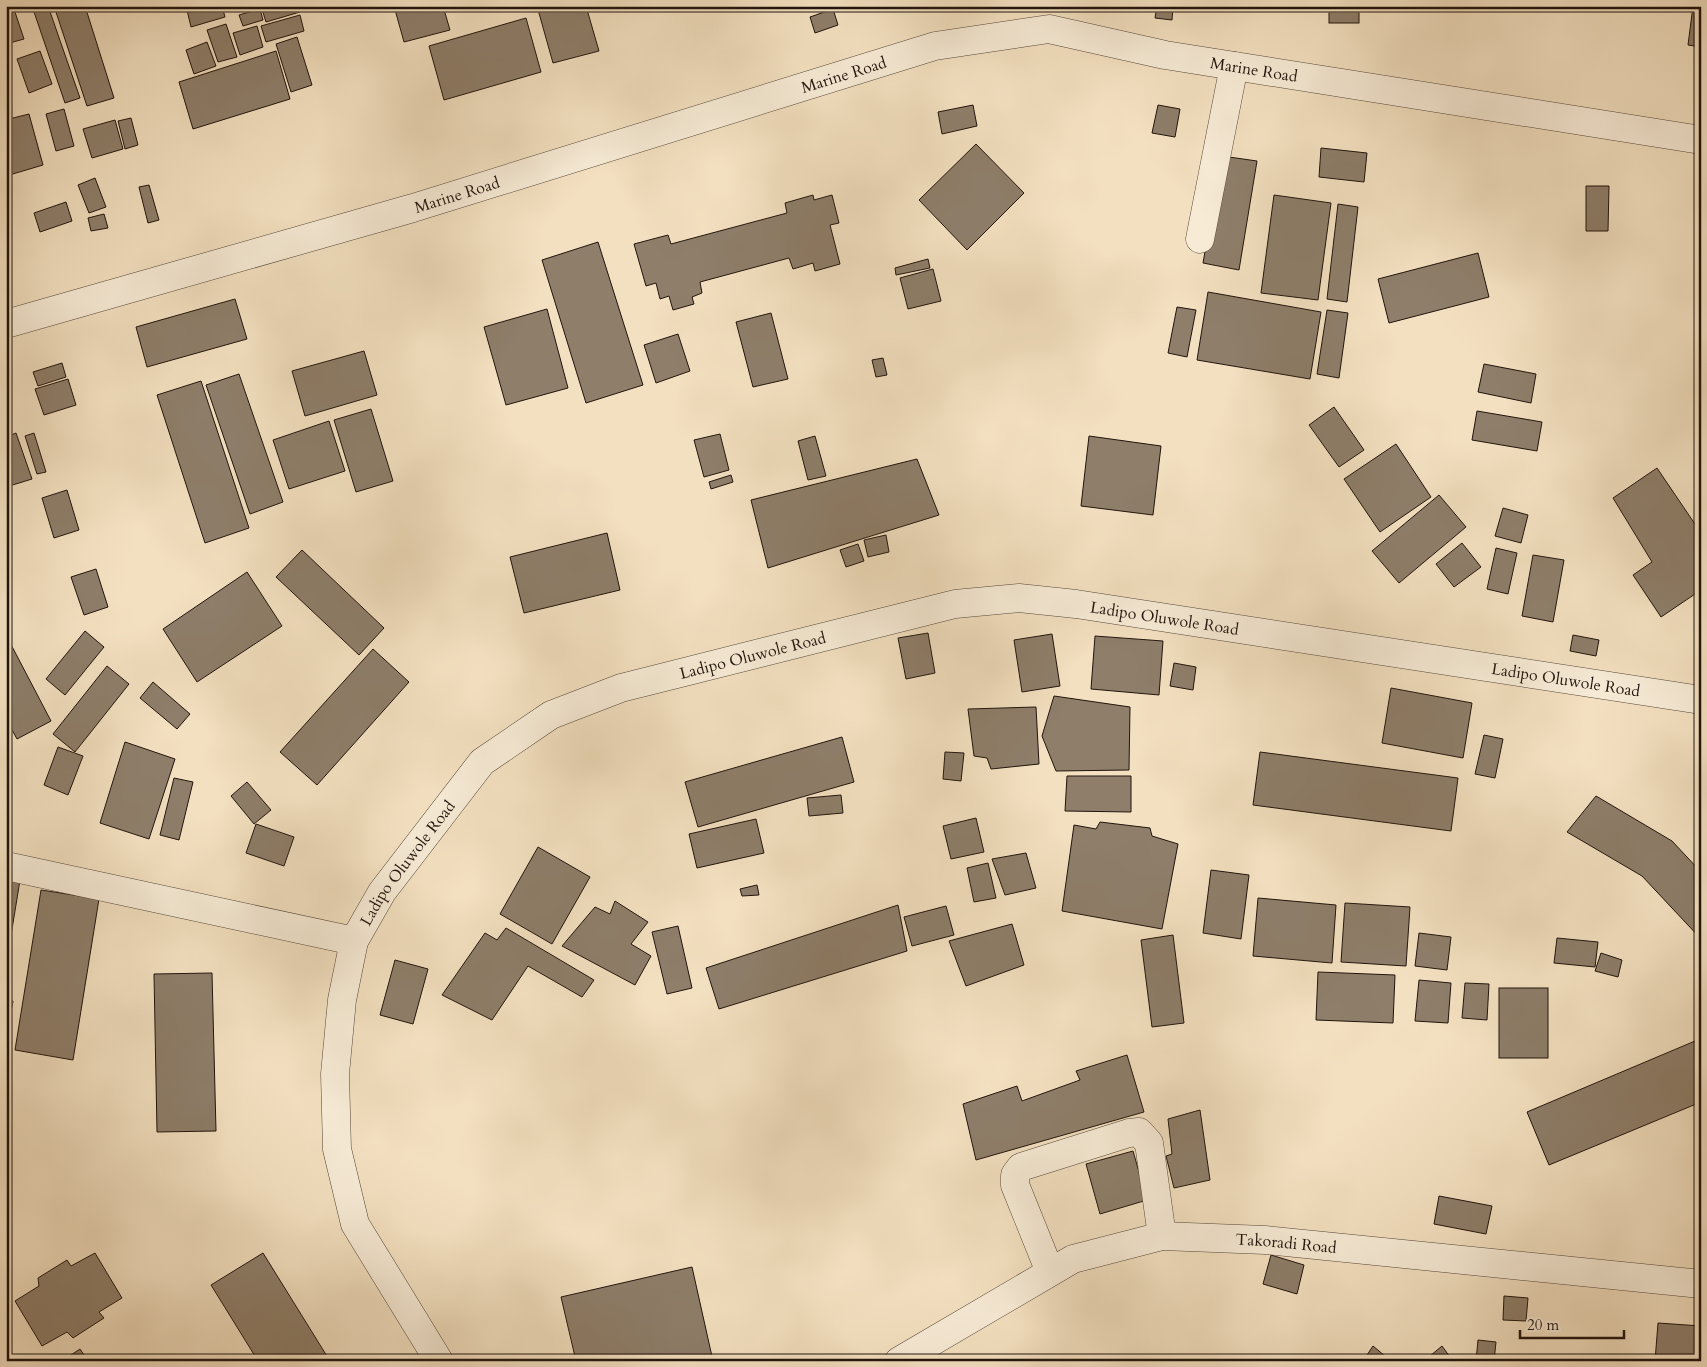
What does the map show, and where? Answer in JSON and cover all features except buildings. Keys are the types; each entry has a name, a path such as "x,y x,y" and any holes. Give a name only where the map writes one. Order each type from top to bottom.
{"street":[{"name":"Marine Road","path":"6,324 413,208 935,46 1048,30 1166,55 1701,140"},
{"path":"1200,239 1234,66"},
{"name":"Ladipo Oluwole Road","path":"439,1361 355,1224 337,1149 335,1074 342,1000 354,940 382,892 482,762 551,715 621,688 955,604 1019,598 1076,604 1701,700"},
{"path":"6,866 354,940"},
{"path":"1050,1272 1015,1185 1015,1175 1021,1167 1129,1133 1138,1132 1150,1143 1162,1236"},
{"name":"Takoradi Road","path":"899,1361 1073,1259 1162,1236 1265,1240 1701,1284"}]}
